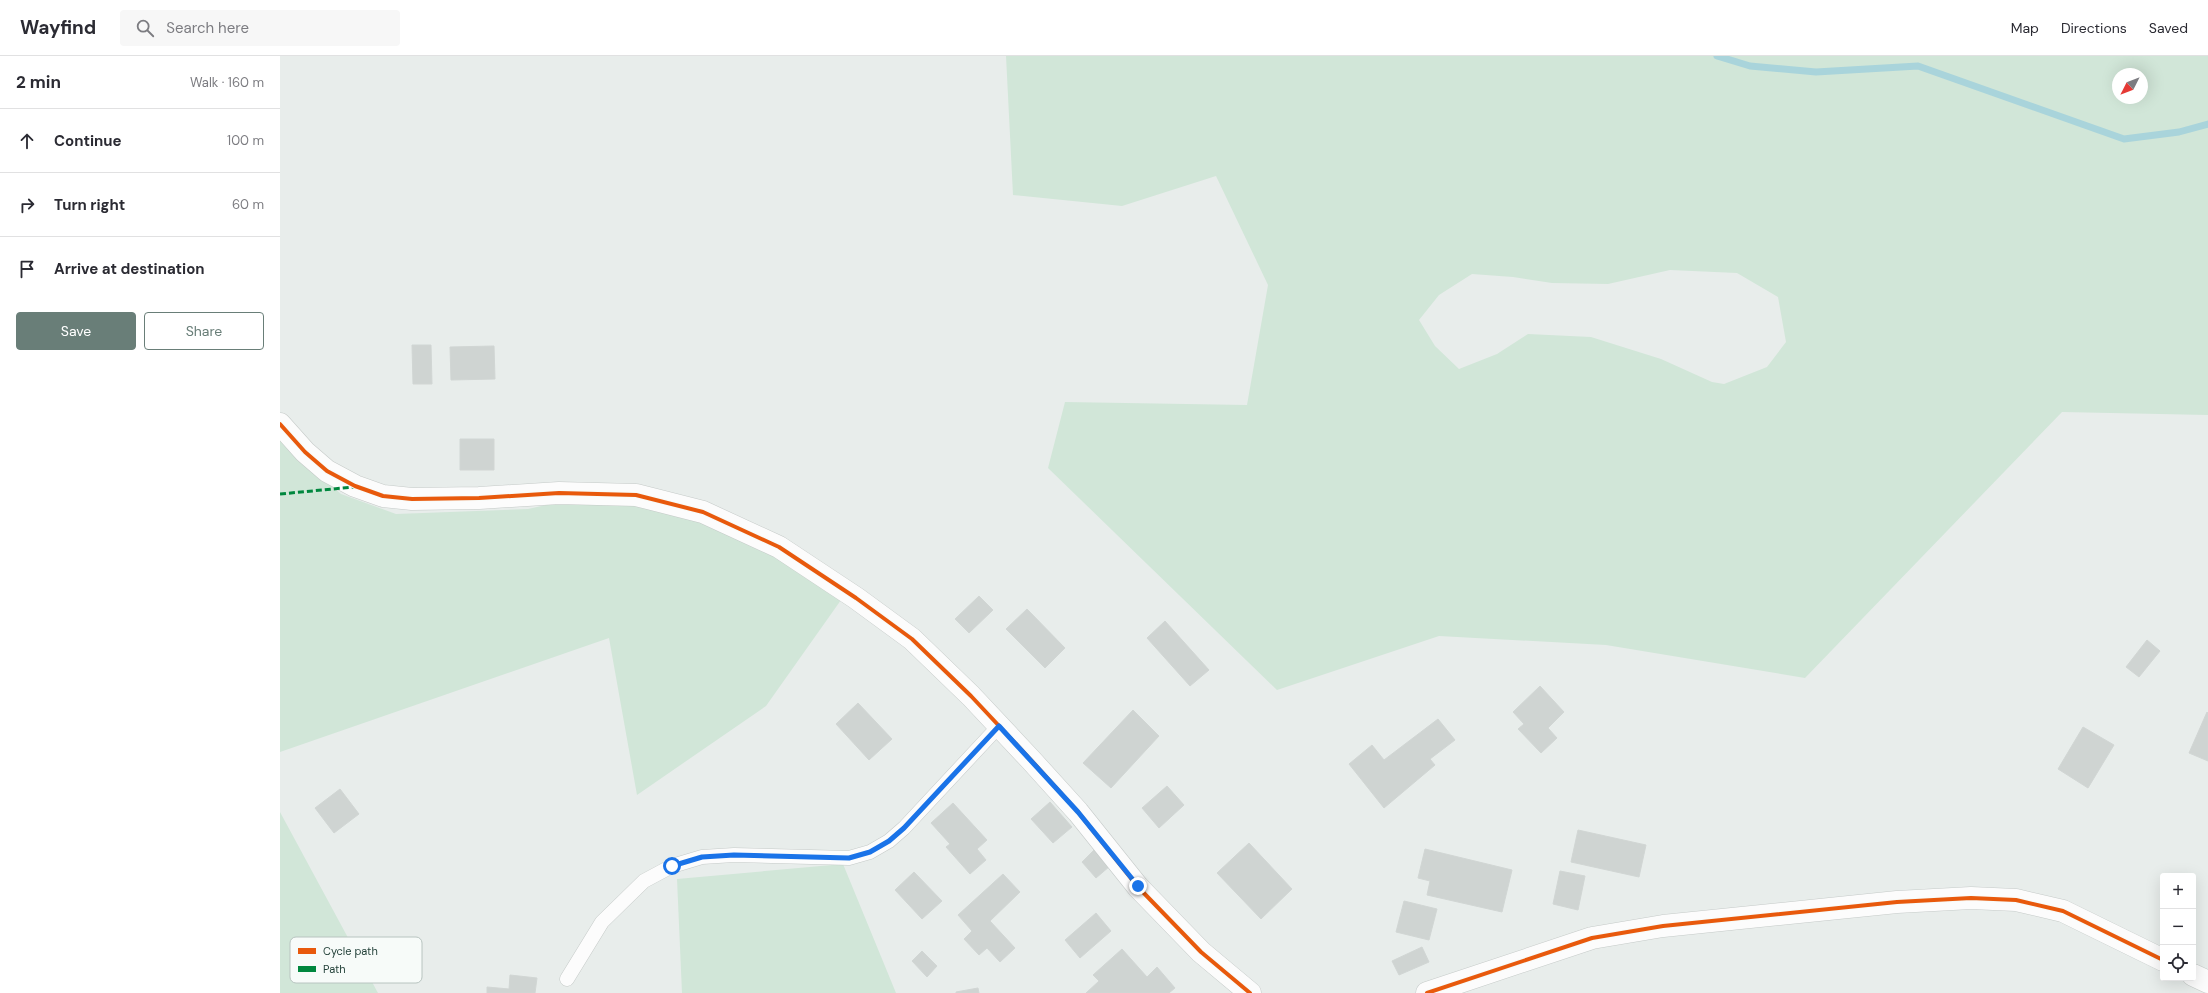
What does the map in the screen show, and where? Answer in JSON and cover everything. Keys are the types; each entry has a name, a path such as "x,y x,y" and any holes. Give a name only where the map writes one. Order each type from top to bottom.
{"street":[{"path":"280,424 305,452 327,471 355,486 383,496 412,498 479,498 559,494 636,495 703,512 779,547 856,598 912,639 971,696 999,726 1078,812 1138,886 1201,952 1250,993"},
{"path":"1426,993 1592,938 1663,926 1897,902 1971,898 2016,900 2063,911 2160,959"},
{"path":"2196,976 2208,982"}],"lane":[{"path":"567,979 602,922 644,881 672,866 702,857 734,855 849,858 870,852 889,841 904,828 999,726"}],"green space":[{"path":"1006,56 2208,56 2208,415 2062,412 1805,678 1606,645 1439,636 1277,690 1048,468 1065,402 1247,405 1268,285 1216,176 1122,206 1013,195","holes":["1670,270 1737,273 1778,297 1786,342 1767,367 1724,384 1712,382 1661,359 1591,337 1528,334 1497,354 1459,369 1435,346 1419,320 1439,295 1472,274 1513,277 1552,283 1608,284"]},
{"path":"280,434 293,452 341,494 396,514 528,509 564,501 647,503 701,519 769,548 841,600 766,706 637,795 609,638 280,752"},
{"path":"280,812 348,937 290,937 290,983 373,983 378,993 280,993"},
{"path":"843,864 896,993 682,993 677,879"}],"building":[{"path":"412,345 431,345 432,384 413,384"},
{"path":"494,346 495,379 451,380 450,347"},
{"path":"460,439 494,439 494,470 460,470"},
{"path":"979,596 993,610 969,633 955,619"},
{"path":"1027,609 1065,648 1045,668 1006,629"},
{"path":"1165,621 1209,670 1190,686 1147,638"},
{"path":"2147,640 2160,651 2139,677 2126,667"},
{"path":"1540,686 1564,712 1548,728 1557,738 1541,753 1518,729 1524,724 1513,712"},
{"path":"858,703 892,739 869,760 836,724"},
{"path":"1133,710 1159,736 1111,788 1083,763"},
{"path":"2207,712 2208,713 2208,761 2189,753"},
{"path":"1438,719 1455,740 1430,759 1435,765 1384,808 1349,764 1372,745 1384,760"},
{"path":"2083,727 2114,745 2088,788 2058,769"},
{"path":"1167,786 1184,805 1159,828 1142,808"},
{"path":"340,789 359,814 334,833 315,808"},
{"path":"1050,802 1072,827 1053,843 1031,819"},
{"path":"953,803 987,840 977,849 986,860 970,874 946,847 950,844 931,823"},
{"path":"1578,830 1646,845 1639,877 1571,862"},
{"path":"1249,843 1292,889 1261,919 1217,873"},
{"path":"1095,849 1110,866 1096,878 1082,862"},
{"path":"1425,849 1512,870 1502,912 1427,895 1430,881 1418,878"},
{"path":"1560,871 1585,876 1578,910 1553,904"},
{"path":"914,872 942,901 922,919 895,890"},
{"path":"1003,874 1020,892 990,921 1015,948 1000,962 987,948 979,955 964,939 972,931 958,915"},
{"path":"1404,901 1437,909 1429,940 1396,932"},
{"path":"1096,913 1111,931 1080,958 1065,940"},
{"path":"1422,947 1429,962 1399,975 1392,961"},
{"path":"1122,949 1147,977 1157,967 1175,988 1169,993 1086,993 1099,981 1093,975"},
{"path":"922,951 937,966 927,977 912,961"},
{"path":"510,975 537,978 535,993 487,993 487,987 509,989"},
{"path":"978,988 979,993 956,993 956,992"}],"waterway":[{"path":"1717,56 1750,66 1816,72 1918,66 2124,139 2179,132 2208,124"}],"marked path":[{"path":"280,494 354,487"}],"cycle path":[{"path":"280,424 305,452 327,471 355,486 383,496 412,499 479,498 559,493 636,495 703,512 779,547 856,598 912,639 971,696 1031,760 1078,812 1138,887 1201,952 1250,993"},
{"path":"1427,993 1592,938 1663,926 1897,902 1971,898 2016,900 2063,911 2160,959"}],"route":[{"path":"672,866 702,857 734,855 849,858 870,852 889,841 904,828 999,726 1078,812 1138,886"}]}
